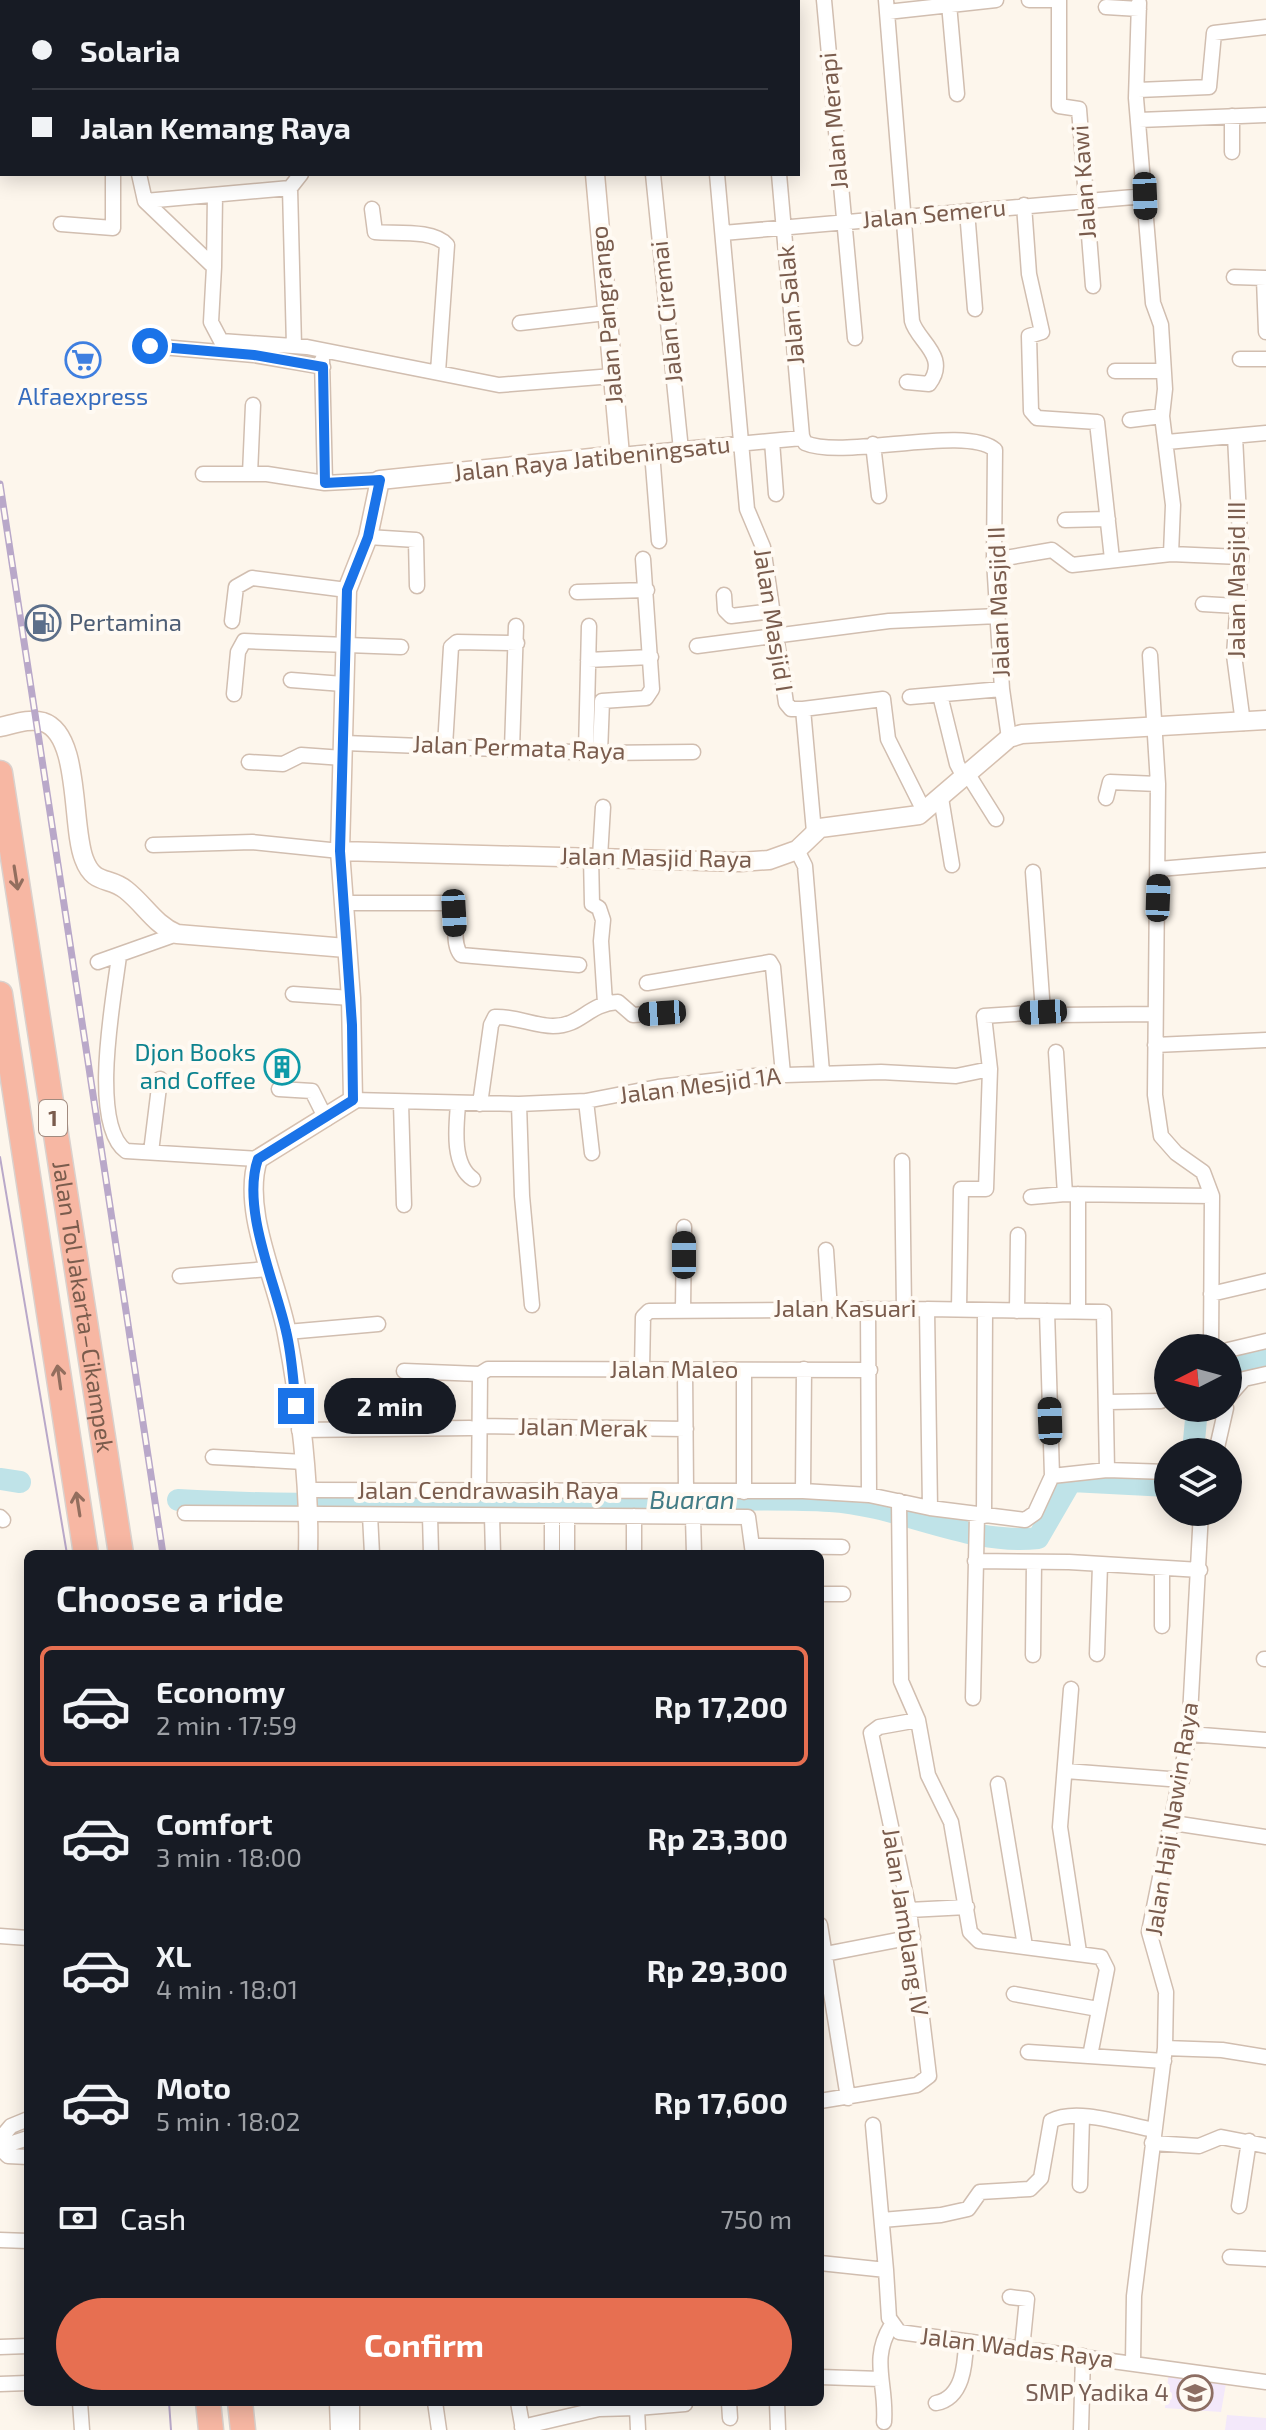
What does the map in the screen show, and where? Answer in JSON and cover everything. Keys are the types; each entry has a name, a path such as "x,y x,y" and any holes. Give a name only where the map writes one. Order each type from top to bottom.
{"highway":[{"name":"Jalan Tol Jakarta–Cikampek","path":"0,773 120,1550"},
{"name":"Jalan Tol Jakarta–Cikampek","path":"0,994 85,1550"},
{"path":"208,2406 211,2430"},
{"path":"240,2406 243,2430"}],"street":[{"name":"Jalan Merapi","path":"822,0 855,338"},
{"path":"907,382 929,384 934,368 931,346 915,329 912,321 886,6 996,0"},
{"path":"1029,0 1057,0"},
{"name":"Jalan Kawi","path":"1057,0 1059,106 1079,109 1093,286"},
{"path":"949,4 957,94"},
{"path":"1106,7 1139,6 1139,120 1153,303 1161,325 1162,416 1173,505 1171,554"},
{"path":"1138,90 1209,87 1214,33 1266,27"},
{"path":"1139,120 1266,115"},
{"path":"1232,116 1232,152"},
{"path":"61,224 113,228 113,176"},
{"path":"139,176 145,201 214,267"},
{"path":"294,346 290,188 299,176"},
{"name":"Jalan Pangrango","path":"595,176 620,455"},
{"name":"Jalan Ciremai","path":"653,176 681,450"},
{"path":"717,176 743,444"},
{"name":"Jalan Salak","path":"779,176 802,437"},
{"path":"145,201 290,188"},
{"path":"215,195 211,322 221,341 322,350 519,386 613,376"},
{"name":"Jalan Semeru","path":"723,233 1145,196"},
{"path":"1024,205 1029,274 1042,332 1029,336 1031,411 1037,418 1097,422 1112,559"},
{"path":"372,209 375,232 426,236 443,240 447,245 438,372"},
{"path":"967,211 975,309"},
{"path":"1234,277 1265,278 1266,332"},
{"path":"520,323 606,313"},
{"path":"150,346 254,355 323,367"},
{"path":"322,350 325,483"},
{"path":"1240,359 1266,359"},
{"path":"1115,371 1163,371"},
{"path":"250,474 253,405"},
{"path":"1130,420 1162,416"},
{"path":"1167,442 1266,433"},
{"name":"Jalan Masjid III","path":"1235,436 1241,557 1234,655 1243,723"},
{"name":"Jalan Raya Jatibeningsatu","path":"380,480 802,437 808,446 873,444"},
{"path":"772,441 776,494"},
{"name":"Jalan Masjid I","path":"743,444 747,509 763,547 779,638 786,703 791,709 803,709 814,832"},
{"path":"873,444 879,496"},
{"name":"Jalan Masjid II","path":"873,444 985,444 995,450 998,464 994,560 1002,689 1009,738"},
{"path":"652,452 659,541"},
{"path":"119,956 105,1075 112,1127 117,1142 126,1151 258,1159 353,1100 351,998 340,851 347,590 368,537 380,480 325,483 250,474 203,474"},
{"path":"1065,520 1108,519"},
{"path":"368,537 416,540 417,586"},
{"path":"994,560 1052,550 1069,565 1171,554 1241,557"},
{"path":"593,752 602,701 643,699 650,695 651,657 643,559"},
{"path":"232,621 236,587 252,578 347,590"},
{"path":"577,592 647,590"},
{"path":"724,595 725,610 731,616 773,611"},
{"path":"1203,604 1237,606"},
{"path":"697,646 779,638 889,621 998,616"},
{"path":"512,749 516,626"},
{"path":"589,626 593,752"},
{"path":"234,694 242,642 401,647"},
{"path":"445,746 448,650 457,642 517,643"},
{"path":"1150,655 1156,728 1159,869 1155,1095 1161,1136 1176,1153 1203,1172 1212,1196 1211,1334"},
{"path":"588,660 651,657"},
{"path":"291,680 343,684"},
{"path":"910,697 1002,689"},
{"path":"940,695 957,764 996,819"},
{"path":"803,709 883,699 888,739 924,811"},
{"path":"822,1072 805,866 797,850 814,832 820,828 909,818 941,798 1009,738 1037,731 1156,728 1266,720"},
{"path":"0,727 27,721 45,723 65,743 83,859 92,875 103,882 123,887 158,924 177,934 346,948"},
{"name":"Jalan Permata Raya","path":"249,762 283,764 301,755 344,750 445,746 593,752 693,752"},
{"path":"1106,798 1110,782 1158,784"},
{"path":"941,798 952,865"},
{"path":"603,807 592,904 599,908 603,920 601,941 605,1003"},
{"path":"153,845 252,842 340,851"},
{"name":"Jalan Masjid Raya","path":"340,851 740,862 769,860 797,850"},
{"path":"1159,869 1266,860"},
{"path":"959,1309 961,1189 986,1189 990,1069 984,1016 1043,1012 1033,872"},
{"path":"343,903 445,903 452,908 456,948 465,957 579,965"},
{"path":"98,962 177,934"},
{"path":"647,983 770,962 773,967 783,1074"},
{"path":"293,994 351,998"},
{"path":"480,1104 491,1025 495,1017 554,1026 574,1022 593,1006 605,1003 623,1003 626,1012 633,1015 662,1013"},
{"path":"1056,1015 1155,1014"},
{"path":"1155,1045 1266,1040"},
{"path":"1056,1052 1071,1194 1078,1312"},
{"name":"Jalan Mesjid 1A","path":"353,1100 458,1105 586,1101 658,1087 783,1074 822,1072 956,1076 990,1069"},
{"path":"151,1152 160,1079"},
{"path":"279,1089 312,1091 326,1119"},
{"path":"586,1101 592,1153"},
{"path":"401,1103 404,1205"},
{"path":"519,1104 522,1196 532,1305"},
{"path":"458,1105 459,1162 463,1172 473,1179"},
{"path":"258,1159 254,1193 268,1269 287,1332 309,1503 308,1550"},
{"path":"902,1161 904,1309"},
{"path":"1031,1197 1071,1194 1212,1196"},
{"path":"683,1310 684,1227"},
{"path":"1017,1311 1018,1235"},
{"path":"826,1250 830,1310"},
{"path":"180,1276 268,1269"},
{"path":"1211,1294 1266,1281"},
{"path":"868,1309 869,1495"},
{"name":"Jalan Kasuari","path":"642,1370 645,1314 683,1310 868,1309 1104,1312 1108,1402"},
{"path":"927,1309 930,1508"},
{"path":"973,1698 985,1310"},
{"path":"1047,1311 1052,1476 1107,1470 1154,1472"},
{"path":"287,1332 378,1324"},
{"path":"1242,1347 1266,1341"},
{"name":"Jalan Maleo","path":"404,1371 480,1374 488,1369 870,1370"},
{"path":"803,1491 804,1369"},
{"path":"685,1370 686,1491"},
{"path":"744,1370 744,1492"},
{"path":"479,1493 475,1427 480,1374"},
{"path":"1242,1381 1266,1374"},
{"path":"1107,1470 1108,1402 1154,1401"},
{"name":"Jalan Merak","path":"299,1430 475,1427 686,1429"},
{"path":"213,1457 304,1462"},
{"name":"Jalan Cendrawasih Raya","path":"309,1503 479,1493 526,1503 686,1491 803,1491 869,1495 900,1510 930,1508 979,1526 1025,1520 1035,1513 1052,1476"},
{"path":"185,1513 309,1503 370,1515 492,1516 526,1503 559,1516 748,1517 753,1550 842,1547"},
{"path":"900,1510 900,1664 906,1696 918,1720 928,1775 951,1822 973,1938 1094,1954 1105,1962 1090,2056"},
{"path":"370,1515 372,1550"},
{"path":"430,1515 431,1550"},
{"path":"492,1516 493,1550"},
{"path":"553,1550 559,1516"},
{"path":"559,1516 566,1550"},
{"path":"634,1516 634,1550"},
{"path":"693,1517 694,1550"},
{"name":"Jalan Haji Nawin Raya","path":"1133,2362 1134,2296 1164,2055 1166,1992 1149,1932 1189,1734 1201,1526"},
{"path":"975,1561 1200,1570"},
{"path":"1033,1655 1034,1562"},
{"path":"1097,1654 1100,1565"},
{"path":"1162,1570 1162,1626"},
{"path":"824,1594 843,1594"},
{"path":"1071,1689 1060,1827 1079,1952"},
{"name":"Jalan Jamblang IV","path":"824,2101 917,2085 929,2076 909,1910 871,1733 879,1727 918,1720"},
{"path":"1189,1734 1266,1740"},
{"path":"1065,1774 1182,1780"},
{"path":"998,1784 1025,1946"},
{"path":"1173,1823 1266,1837"},
{"path":"909,1910 967,1907"},
{"path":"0,1936 24,1938"},
{"path":"824,1954 913,1937"},
{"path":"824,1976 827,2010 848,2098"},
{"path":"1014,1994 1098,2009"},
{"path":"1028,2052 1090,2056 1222,2050 1266,2057"},
{"path":"1080,2185 1082,2117"},
{"path":"882,2220 941,2215 968,2209 980,2192 1030,2189 1041,2178 1051,2121 1082,2117 1199,2146 1221,2137 1266,2146"},
{"path":"0,2139 11,2126 24,2121"},
{"name":"Jalan Wadas Raya","path":"873,2125 891,2326 908,2335 1133,2362 1266,2382"},
{"path":"24,2139 0,2147 4,2154 24,2156"},
{"path":"1239,2206 1249,2141"},
{"path":"0,2240 24,2241"},
{"path":"1230,2257 1266,2259"},
{"path":"824,2263 886,2270"},
{"path":"1010,2297 1027,2299 1022,2349"},
{"path":"884,2422 885,2388 881,2379 879,2352 891,2326"},
{"path":"936,2403 956,2390 964,2369 966,2343"},
{"path":"0,2347 24,2346"},
{"path":"1081,2430 1083,2356"},
{"path":"824,2377 881,2379"},
{"path":"0,2384 24,2383"},
{"path":"80,2406 82,2430"},
{"path":"339,2406 340,2430"},
{"path":"352,2406 352,2430"},
{"path":"436,2406 439,2430"},
{"path":"519,2406 522,2428 598,2406 661,2406"},
{"path":"729,2406 730,2418"},
{"path":"777,2406 778,2430"},
{"path":"637,2408 638,2430"}],"shaded area":[{"name":"SMP Yadika 4","path":"1169,2370 1227,2378 1221,2412 1165,2408"},
{"path":"1227,2415 1266,2418 1266,2430 1225,2430"}],"waterway":[{"name":"Buaran","path":"1244,1365 1266,1359"},
{"name":"Buaran","path":"1194,1438 1196,1422"},
{"name":"Buaran","path":"0,1479 20,1482"},
{"name":"Buaran","path":"178,1500 373,1504 813,1500 856,1504 960,1531 1012,1539 1038,1538 1071,1481 1154,1485"}],"tram line":[{"path":"0,1157 66,1550"},
{"path":"169,2406 171,2430"}],"railway":[{"path":"0,484 162,1550"}],"place":[{"name":"Alfaexpress","path":"83,360"},
{"name":"Pertamina","path":"43,623"},
{"name":"Djon Books and Coffee","path":"282,1067"},
{"name":"SMP Yadika 4","path":"1195,2393"}],"route":[{"path":"150,346 254,355 323,367 325,483 380,480 368,537 347,590 340,851 351,998 355,1079 353,1100 341,1111 258,1159 254,1177 254,1193 268,1269 287,1332 296,1406"}]}
